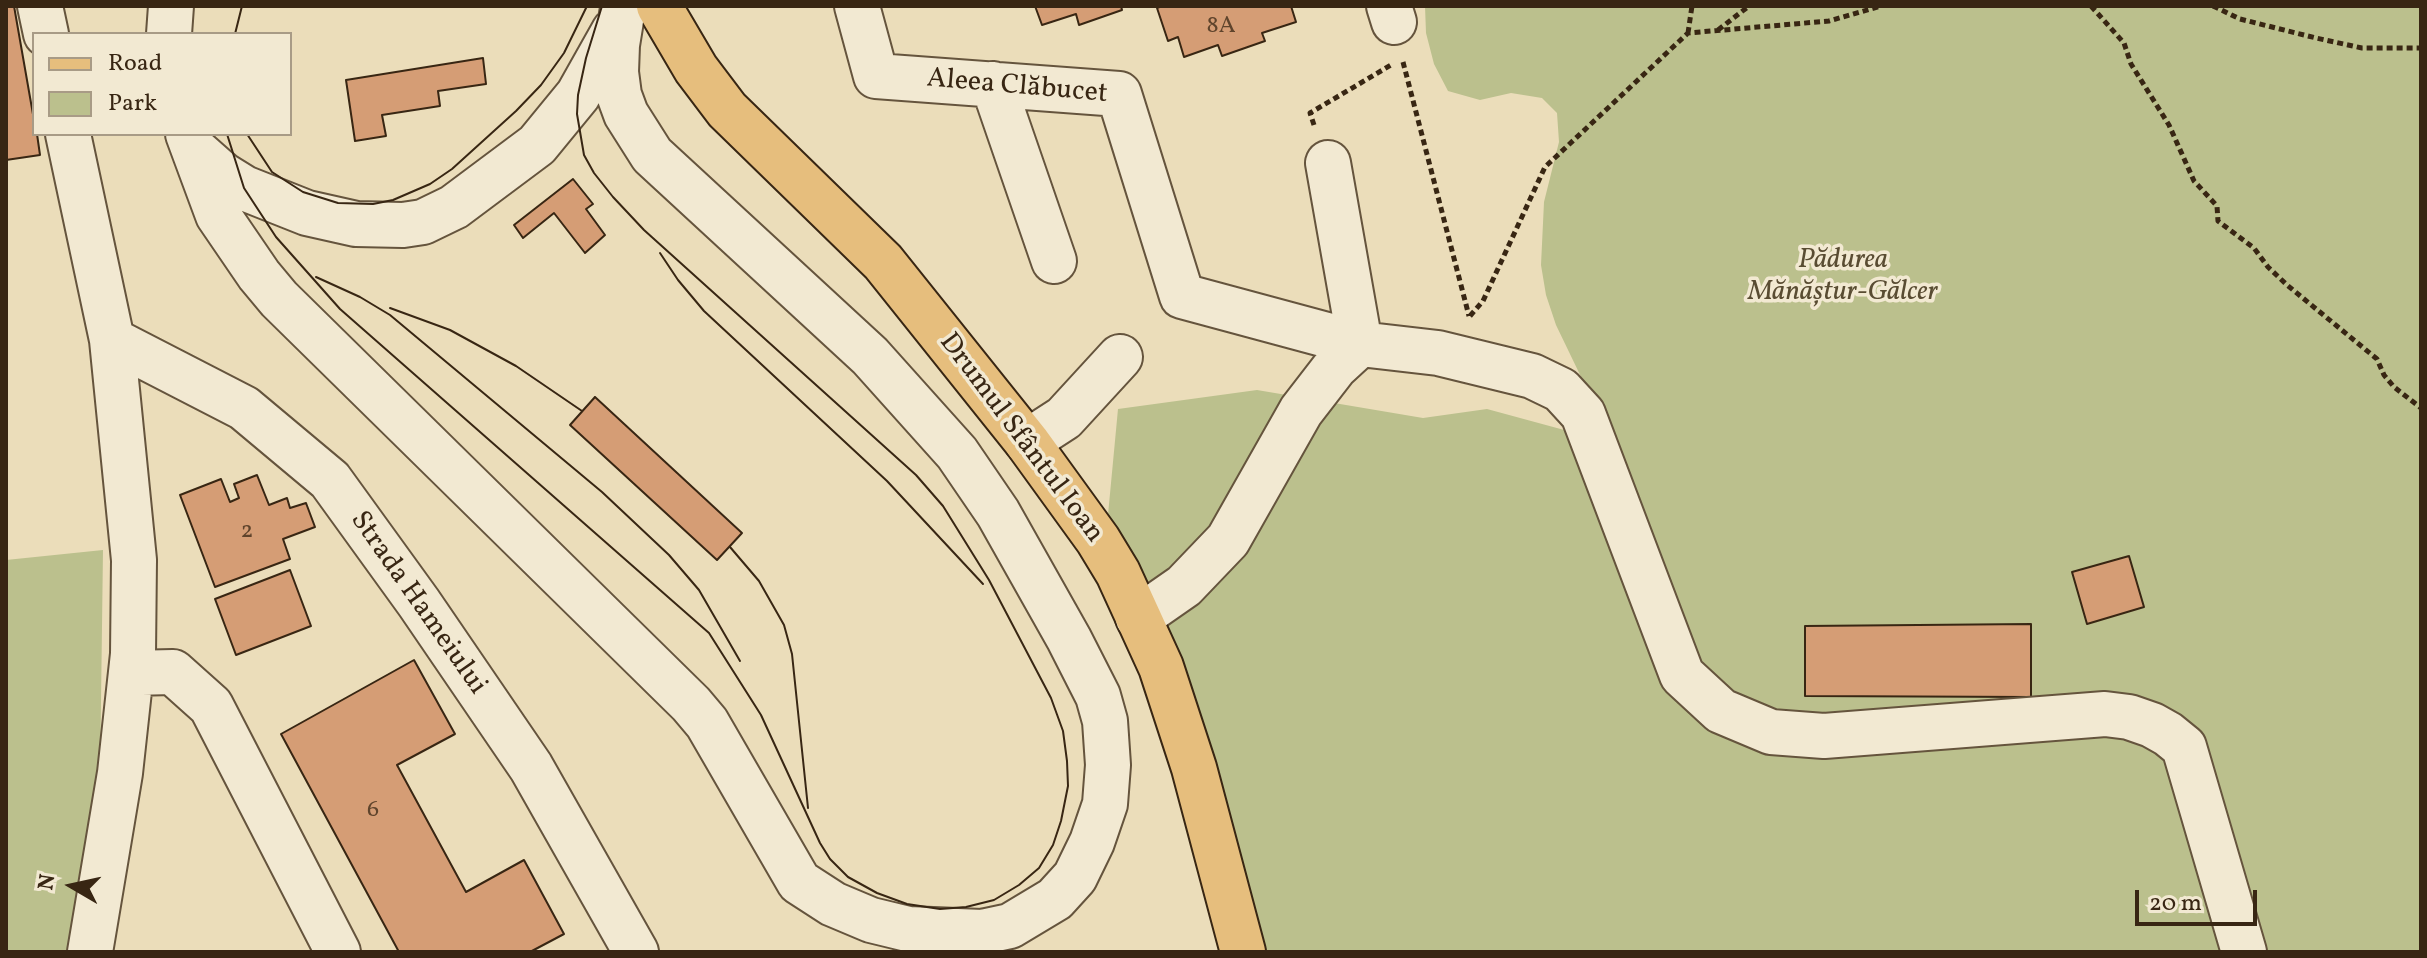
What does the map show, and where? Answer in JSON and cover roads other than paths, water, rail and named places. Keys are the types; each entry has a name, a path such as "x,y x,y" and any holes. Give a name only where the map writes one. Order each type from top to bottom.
{"main road":[{"name":"Drumul Sfântul Ioan","path":"635,7 696,69 727,110 883,262 1027,442 1098,540 1118,573 1161,667 1194,768 1243,952"}],"street":[{"path":"40,6 46,32"},
{"path":"169,32 171,6"},
{"name":"Aleea Clăbucet","path":"857,6 876,76 1119,94 1182,296 1360,344"},
{"path":"193,143 223,175 244,188 307,213 356,224 403,225 423,222 454,207 537,145 578,95 615,28 635,7"},
{"path":"193,143 218,215 235,243 279,299 691,704 707,723 799,882 833,904 871,920 908,929 982,932 1010,926 1055,899 1075,877 1092,842 1105,804 1108,765 1105,721 1098,696 998,513 957,453 870,356 652,155 626,114 619,95 616,72 617,45 635,7"},
{"path":"993,84 1054,261"},
{"path":"68,136 112,340 134,560 131,673 120,773 90,952"},
{"path":"1328,163 1360,344"},
{"name":"Strada Hameiului","path":"112,340 244,408 330,480 531,767 636,952"},
{"path":"1138,618 1184,586 1228,540 1301,411 1335,367 1360,344 1438,353 1532,376 1561,390 1583,414 1682,675 1721,711 1771,732 1824,736 2105,714 2141,721 2168,734 2184,747 2244,952"},
{"path":"1027,442 1064,418 1120,357"},
{"path":"131,673 173,672 211,706 338,952"}],"tram line":[{"path":"236,32 242,6"},
{"path":"248,136 272,172 303,192 338,203 373,204 393,200 430,184 452,169 516,111 541,85 564,53 587,6"},
{"path":"228,136 244,188 276,237 340,309 709,633 761,715 820,843 830,859 848,877 877,893 907,904 940,909 994,900 1039,868 1053,845 1061,821 1068,786 1067,761 1063,731 1051,698 989,580 943,506 916,475 644,230 594,173 584,155 577,114 586,58 602,6"},
{"path":"660,253 704,311 887,481 983,584"},
{"path":"316,277 390,315 602,492 669,555 699,590 740,661"},
{"path":"390,308 450,330 516,366 582,411"},
{"path":"730,547 759,581 784,625 792,654 808,808"}],"park label":[{"name":"Pădurea Mănăștur-Gălcer","path":"1843,278"}]}
